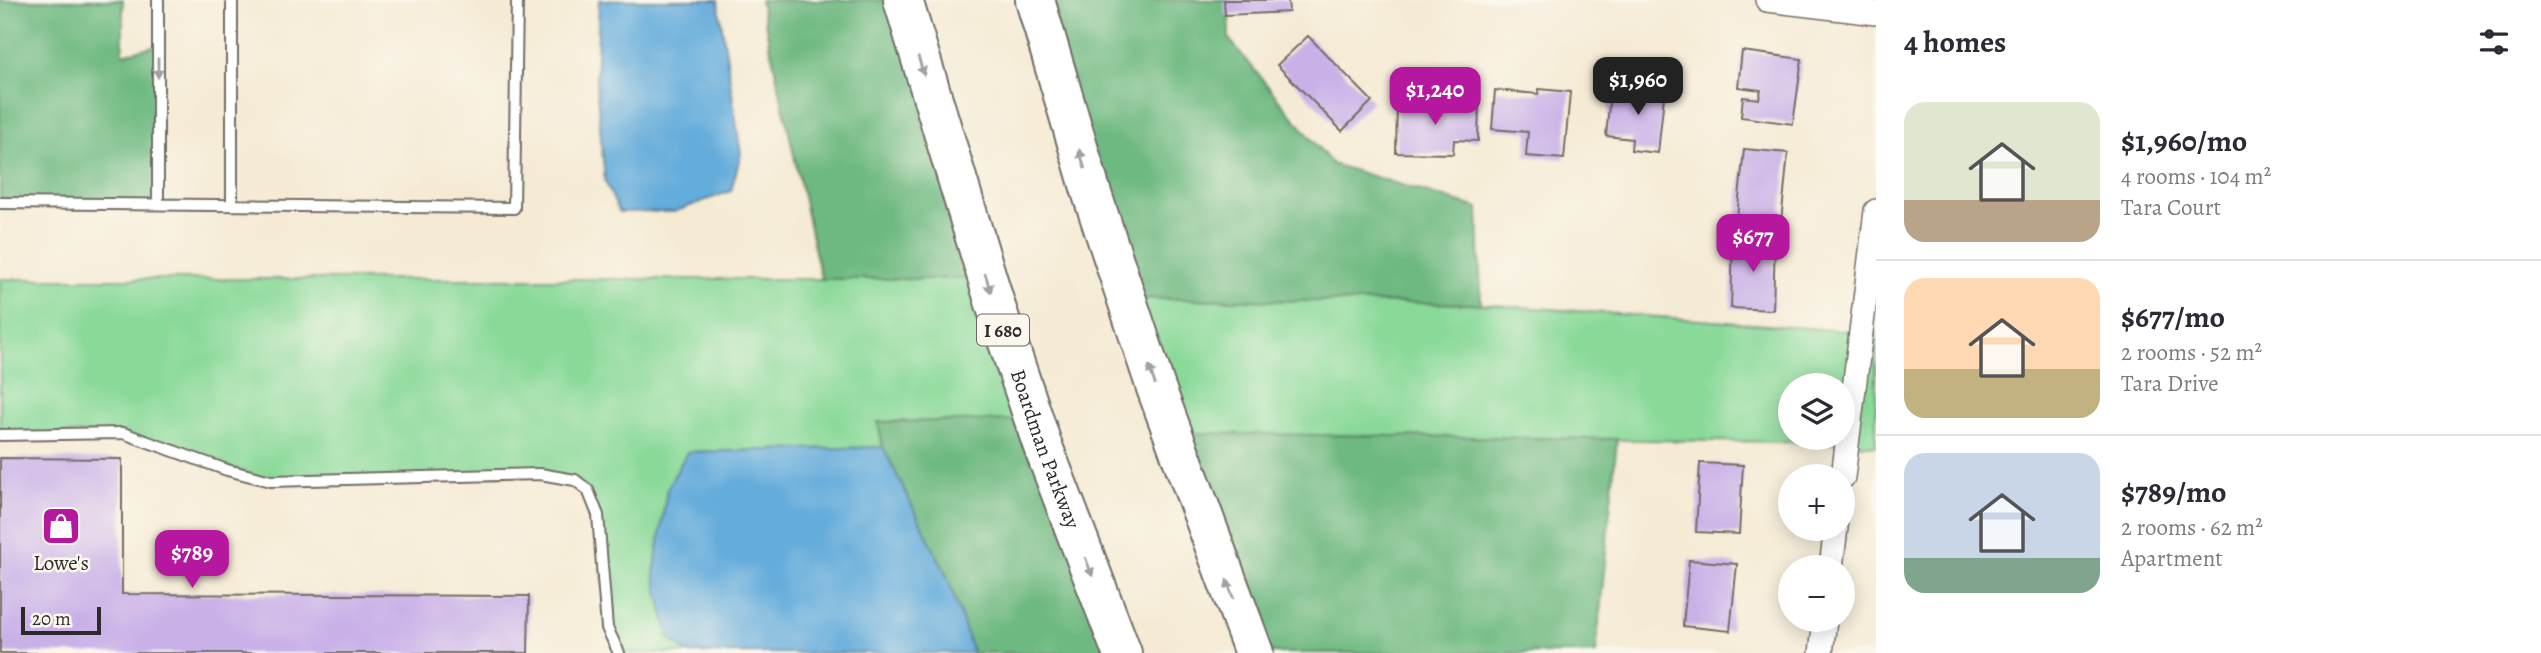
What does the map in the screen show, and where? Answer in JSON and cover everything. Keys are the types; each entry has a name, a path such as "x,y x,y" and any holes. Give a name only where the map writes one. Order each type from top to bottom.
{"highway":[{"name":"Boardman Parkway","path":"903,0 1000,320 1042,444 1122,653"},
{"path":"1035,0 1091,191 1156,388 1254,653"}],"street":[{"path":"1767,0 1876,13"},
{"path":"1845,464 1876,211"},
{"path":"1821,653 1824,632"}],"lane":[{"path":"158,0 158,204"},
{"path":"232,0 232,205"},
{"path":"0,203 514,208 517,0"},
{"path":"0,435 123,433 227,470 271,481 540,474 575,480 588,490 598,514 607,628 619,653"}],"green space":[{"path":"0,0 123,0 123,54 158,45 158,204 0,203"},
{"path":"760,0 903,0 987,279 821,279"},
{"path":"1035,0 1229,0 1229,39 1332,164 1478,208 1481,304 1127,298"},
{"path":"0,279 987,279 1034,420 878,422 883,447 687,452 669,638 689,653 619,653 607,628 598,515 575,480 540,474 271,481 123,433 0,435"},
{"path":"1127,298 1481,304 1876,333 1876,446 1855,444 1855,373 1778,373 1778,442 1173,433"},
{"path":"1034,420 1122,653 973,653 947,576 883,447 878,422"},
{"path":"1173,433 1617,439 1596,653 1254,653"}],"water":[{"path":"599,0 718,0 741,154 731,191 674,212 619,212 605,181 596,84"},
{"path":"883,447 947,576 973,653 689,653 669,638 654,574 667,489 687,452"}],"building":[{"path":"1224,0 1288,0 1289,12 1225,15"},
{"path":"1308,36 1372,101 1342,131 1277,65"},
{"path":"1742,51 1802,59 1793,124 1741,117 1743,97 1759,99 1761,90 1738,87"},
{"path":"1625,83 1665,87 1658,153 1631,150 1632,139 1606,136 1610,96 1624,98"},
{"path":"1539,89 1570,92 1564,159 1526,156 1528,132 1492,129 1495,90 1538,94"},
{"path":"1397,103 1479,104 1478,141 1454,140 1453,154 1396,153"},
{"path":"1744,149 1788,153 1781,222 1737,217"},
{"path":"1733,239 1775,240 1773,310 1731,308"},
{"name":"Lowe's","path":"0,458 122,459 122,594 529,596 528,653 0,653"},
{"path":"1700,463 1743,465 1739,534 1696,532"},
{"path":"1689,560 1737,564 1730,631 1683,626"}],"place":[{"name":"Lowe's","path":"61,526"}]}
